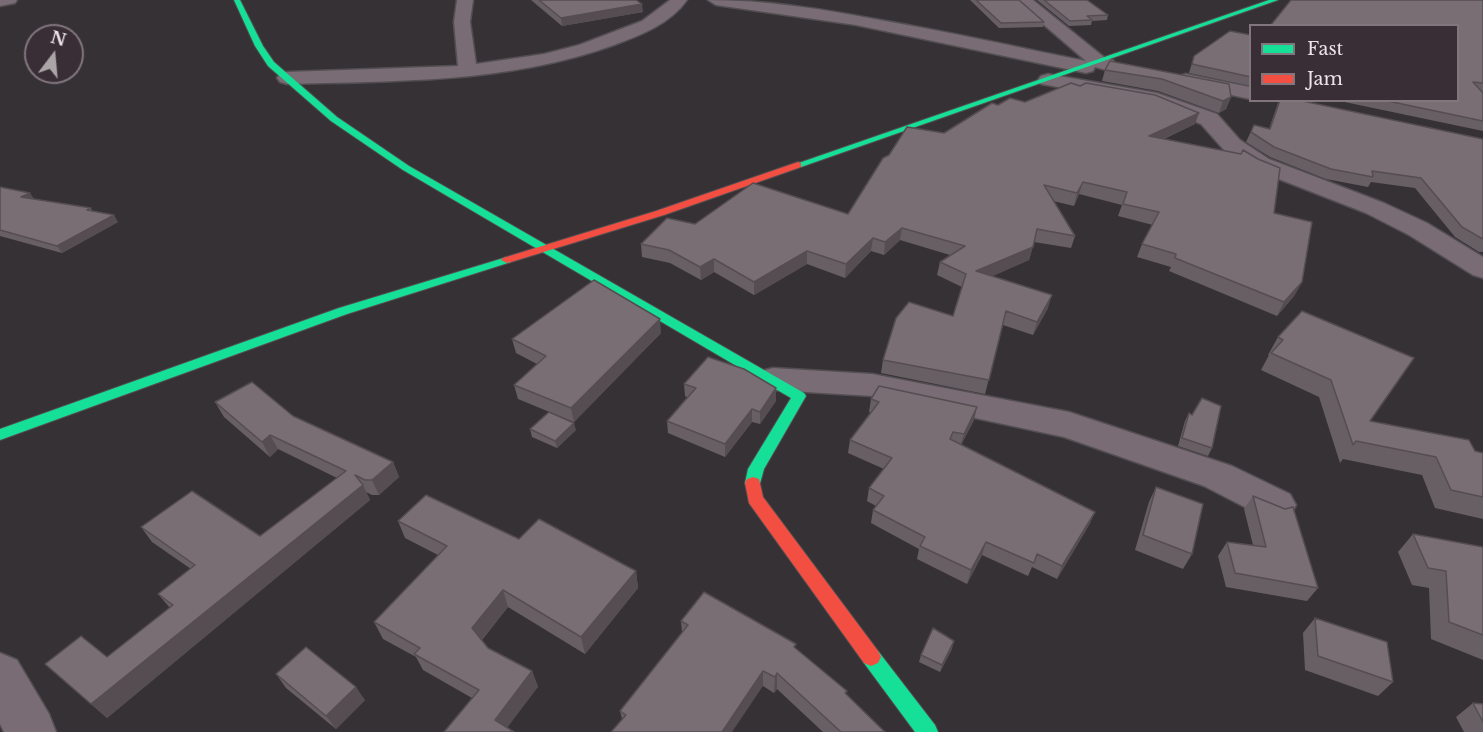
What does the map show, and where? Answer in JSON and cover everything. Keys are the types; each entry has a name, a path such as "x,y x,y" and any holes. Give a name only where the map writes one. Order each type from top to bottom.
{"street":[{"path":"0,1 9,0"},
{"path":"237,0 260,46 272,63 334,118 406,168 799,396 756,469 753,483 755,499 846,625 928,732"},
{"path":"465,0 462,22 468,71"},
{"path":"287,78 468,71 549,58 605,43 646,26 673,8 679,0"},
{"path":"716,0 892,26 1092,65 1132,69"},
{"path":"1023,0 1092,65"},
{"path":"0,435 343,311 660,213 1275,0"},
{"path":"1166,76 1249,93"},
{"path":"1048,80 1157,99 1209,118 1232,145 1261,164 1375,208 1418,229 1483,269"},
{"path":"773,379 872,385 1069,424 1218,476 1276,505"},
{"path":"0,676 31,732"}],"building":[{"path":"539,0 636,0 642,4 561,18"},
{"path":"976,0 1019,0 1044,22 1001,23"},
{"path":"1044,0 1087,0 1108,15 1087,16 1092,20 1070,21"},
{"path":"1291,0 1483,0 1483,83 1473,82 1483,93 1483,121 1393,102 1459,102 1459,24 1272,24"},
{"path":"1230,31 1249,35 1249,77 1192,64 1194,56"},
{"path":"1110,61 1229,84 1231,97 1223,101 1162,79 1105,70"},
{"path":"1071,83 1080,86 1086,83 1155,95 1199,113 1149,136 1241,154 1243,150 1280,168 1274,213 1312,222 1302,282 1284,302 1175,258 1176,254 1142,244 1159,212 1123,204 1127,192 1083,182 1077,193 1044,185 1075,236 1037,229 1033,247 976,271 1052,295 1037,322 1006,311 989,380 883,360 896,318 909,302 953,316 966,274 940,262 965,246 902,228 885,242 873,238 846,264 807,251 754,282 714,259 700,267 669,250 641,244 667,218 695,224 753,183 848,214 883,158 889,155 907,127 944,133 992,103 998,105 1010,98 1025,102"},
{"path":"1279,102 1307,102 1483,139 1483,239 1462,227 1421,178 1372,171 1373,177 1331,169 1274,147 1251,132 1254,125 1270,129"},
{"path":"0,187 30,193 21,197 91,208 87,210 114,215 57,246 0,230"},
{"path":"594,280 660,319 571,408 514,385 546,356 512,339"},
{"path":"1302,311 1414,358 1370,421 1469,440 1475,451 1483,453 1483,497 1451,490 1436,457 1356,441 1353,445 1331,380 1271,353 1283,340 1278,337"},
{"path":"708,357 744,369 776,388 760,412 752,409 725,444 667,421 696,388 684,384"},
{"path":"252,382 293,416 393,462 372,480 365,480 355,475 363,485 91,704 45,664 81,636 107,657 173,605 158,594 195,565 141,527 192,491 260,536 346,471 270,435 262,442 215,402"},
{"path":"879,386 977,407 964,434 953,432 950,439 1095,512 1062,566 1037,554 1034,563 986,542 971,570 920,546 925,537 873,510 884,496 869,488 892,458 850,440 879,402 871,399"},
{"path":"1202,398 1221,406 1212,448 1182,438 1189,413 1192,415"},
{"path":"549,412 574,423 555,441 530,429"},
{"path":"1156,487 1203,504 1192,554 1143,535"},
{"path":"426,495 519,539 539,519 636,571 581,637 503,590 472,628 488,648 532,671 495,720 514,732 444,732 479,690 414,654 420,648 374,622 447,546 398,521"},
{"path":"1253,496 1285,509 1293,507 1318,588 1235,573 1227,542 1266,547"},
{"path":"1413,534 1483,547 1483,635 1449,622 1446,571 1428,568"},
{"path":"704,592 796,644 794,647 847,691 845,693 885,732 841,732 777,673 775,677 763,671 722,732 611,732 626,715 620,711 688,625 681,621"},
{"path":"1315,618 1387,642 1393,682 1318,656"},
{"path":"933,628 954,641 942,665 921,655"},
{"path":"306,647 356,687 326,716 276,674"},
{"path":"1473,703 1483,704 1483,722"}],"traffic: fast":[{"path":"237,0 259,46 271,64 334,119 406,168 799,396 756,469 753,483"},
{"path":"798,165 1275,0"},
{"path":"0,435 343,311 507,260"},
{"path":"871,657 928,732"}],"traffic: jam":[{"path":"507,260 660,213 798,165"},
{"path":"753,483 755,499 871,657"}]}
